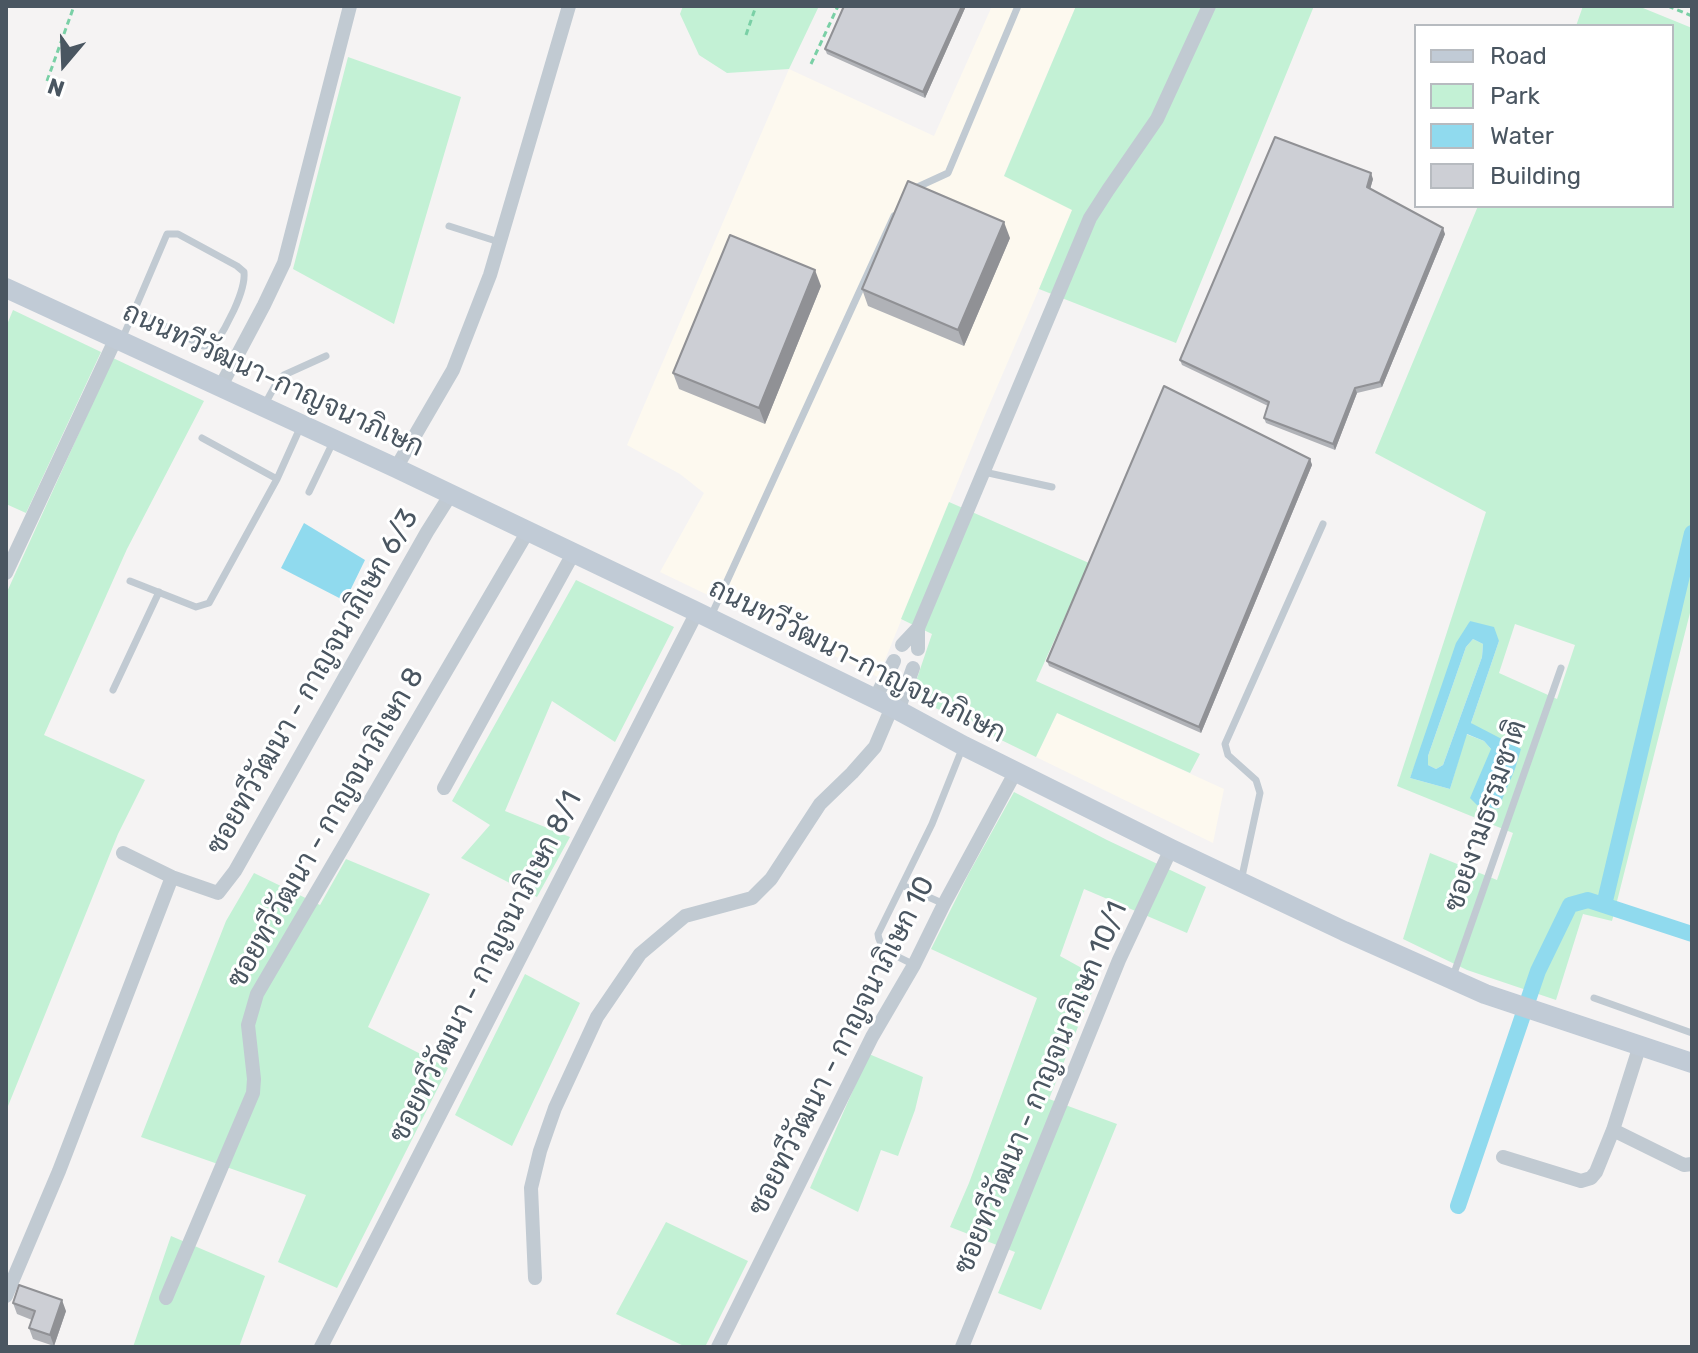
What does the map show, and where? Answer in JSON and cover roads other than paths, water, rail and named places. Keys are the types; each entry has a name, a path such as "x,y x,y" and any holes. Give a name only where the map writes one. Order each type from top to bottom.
{"street":[{"path":"221,386 284,263 350,6"},
{"path":"396,468 458,358 490,275 569,6"},
{"path":"902,645 918,628 1090,218 1157,119 1209,6"},
{"name":"ถนนทวีวัฒนา-กาญจนาภิเษก","path":"6,288 574,552 889,706 1171,849 1344,931 1494,997 1692,1063"},
{"path":"6,573 119,339"},
{"name":"ซอยทวีวัฒนา - กาญจนาภิเษก 6/3","path":"123,853 172,877 218,893 235,871 451,494"},
{"name":"ซอยทวีวัฒนา - กาญจนาภิเษก 8","path":"166,1298 253,1093 248,1025 257,994 528,531"},
{"path":"444,788 574,552"},
{"name":"ซอยทวีวัฒนา - กาญจนาภิเษก 8/1","path":"321,1347 704,615"},
{"path":"918,628 918,649"},
{"path":"535,1278 531,1188 555,1108 597,1017 640,954 685,916 752,898 771,879 820,804 875,747 889,706 894,661"},
{"path":"889,706 913,668"},
{"name":"ซอยทวีวัฒนา - กาญจนาภิเษก 10","path":"718,1347 872,1037 914,965 1016,771"},
{"name":"ซอยทวีวัฒนา - กาญจนาภิเษก 10/1","path":"962,1347 1119,960 1171,849"},
{"path":"6,1296 59,1171 172,877"},
{"path":"1503,1157 1581,1181 1591,1178 1613,1130 1640,1045"},
{"path":"1613,1130 1684,1165 1692,1164"}],"lane":[{"path":"907,193 948,173 1018,6"},
{"path":"704,615 899,207"},
{"path":"449,226 499,242"},
{"path":"119,339 167,234 178,234 244,272 245,282 214,346 203,346 133,309"},
{"path":"264,407 284,375 326,356"},
{"path":"130,581 196,607 209,603 277,479 301,424"},
{"path":"202,438 277,479"},
{"path":"309,492 334,439"},
{"path":"983,472 1052,487"},
{"path":"1241,882 1260,793 1256,780 1228,755 1225,744 1323,524"},
{"path":"113,690 159,592"},
{"name":"ซอยงามธรรมชาติ","path":"1452,980 1561,668"},
{"path":"914,965 886,950 878,934 932,824 964,746"},
{"path":"902,885 944,904"},
{"path":"1594,998 1692,1033"}],"water":[{"path":"304,523 365,560 345,601 281,568"},
{"path":"1470,621 1494,627 1499,641 1471,723 1521,749 1498,809 1477,805 1470,798 1491,749 1484,741 1467,734 1450,789 1410,778 1456,643","holes":["1473,639 1483,644 1482,657 1443,765 1436,769 1428,765 1428,756 1466,647"]}],"waterway":[{"path":"1604,905 1692,533"},
{"path":"1458,1206 1538,971 1570,905 1588,900 1692,934"}]}
